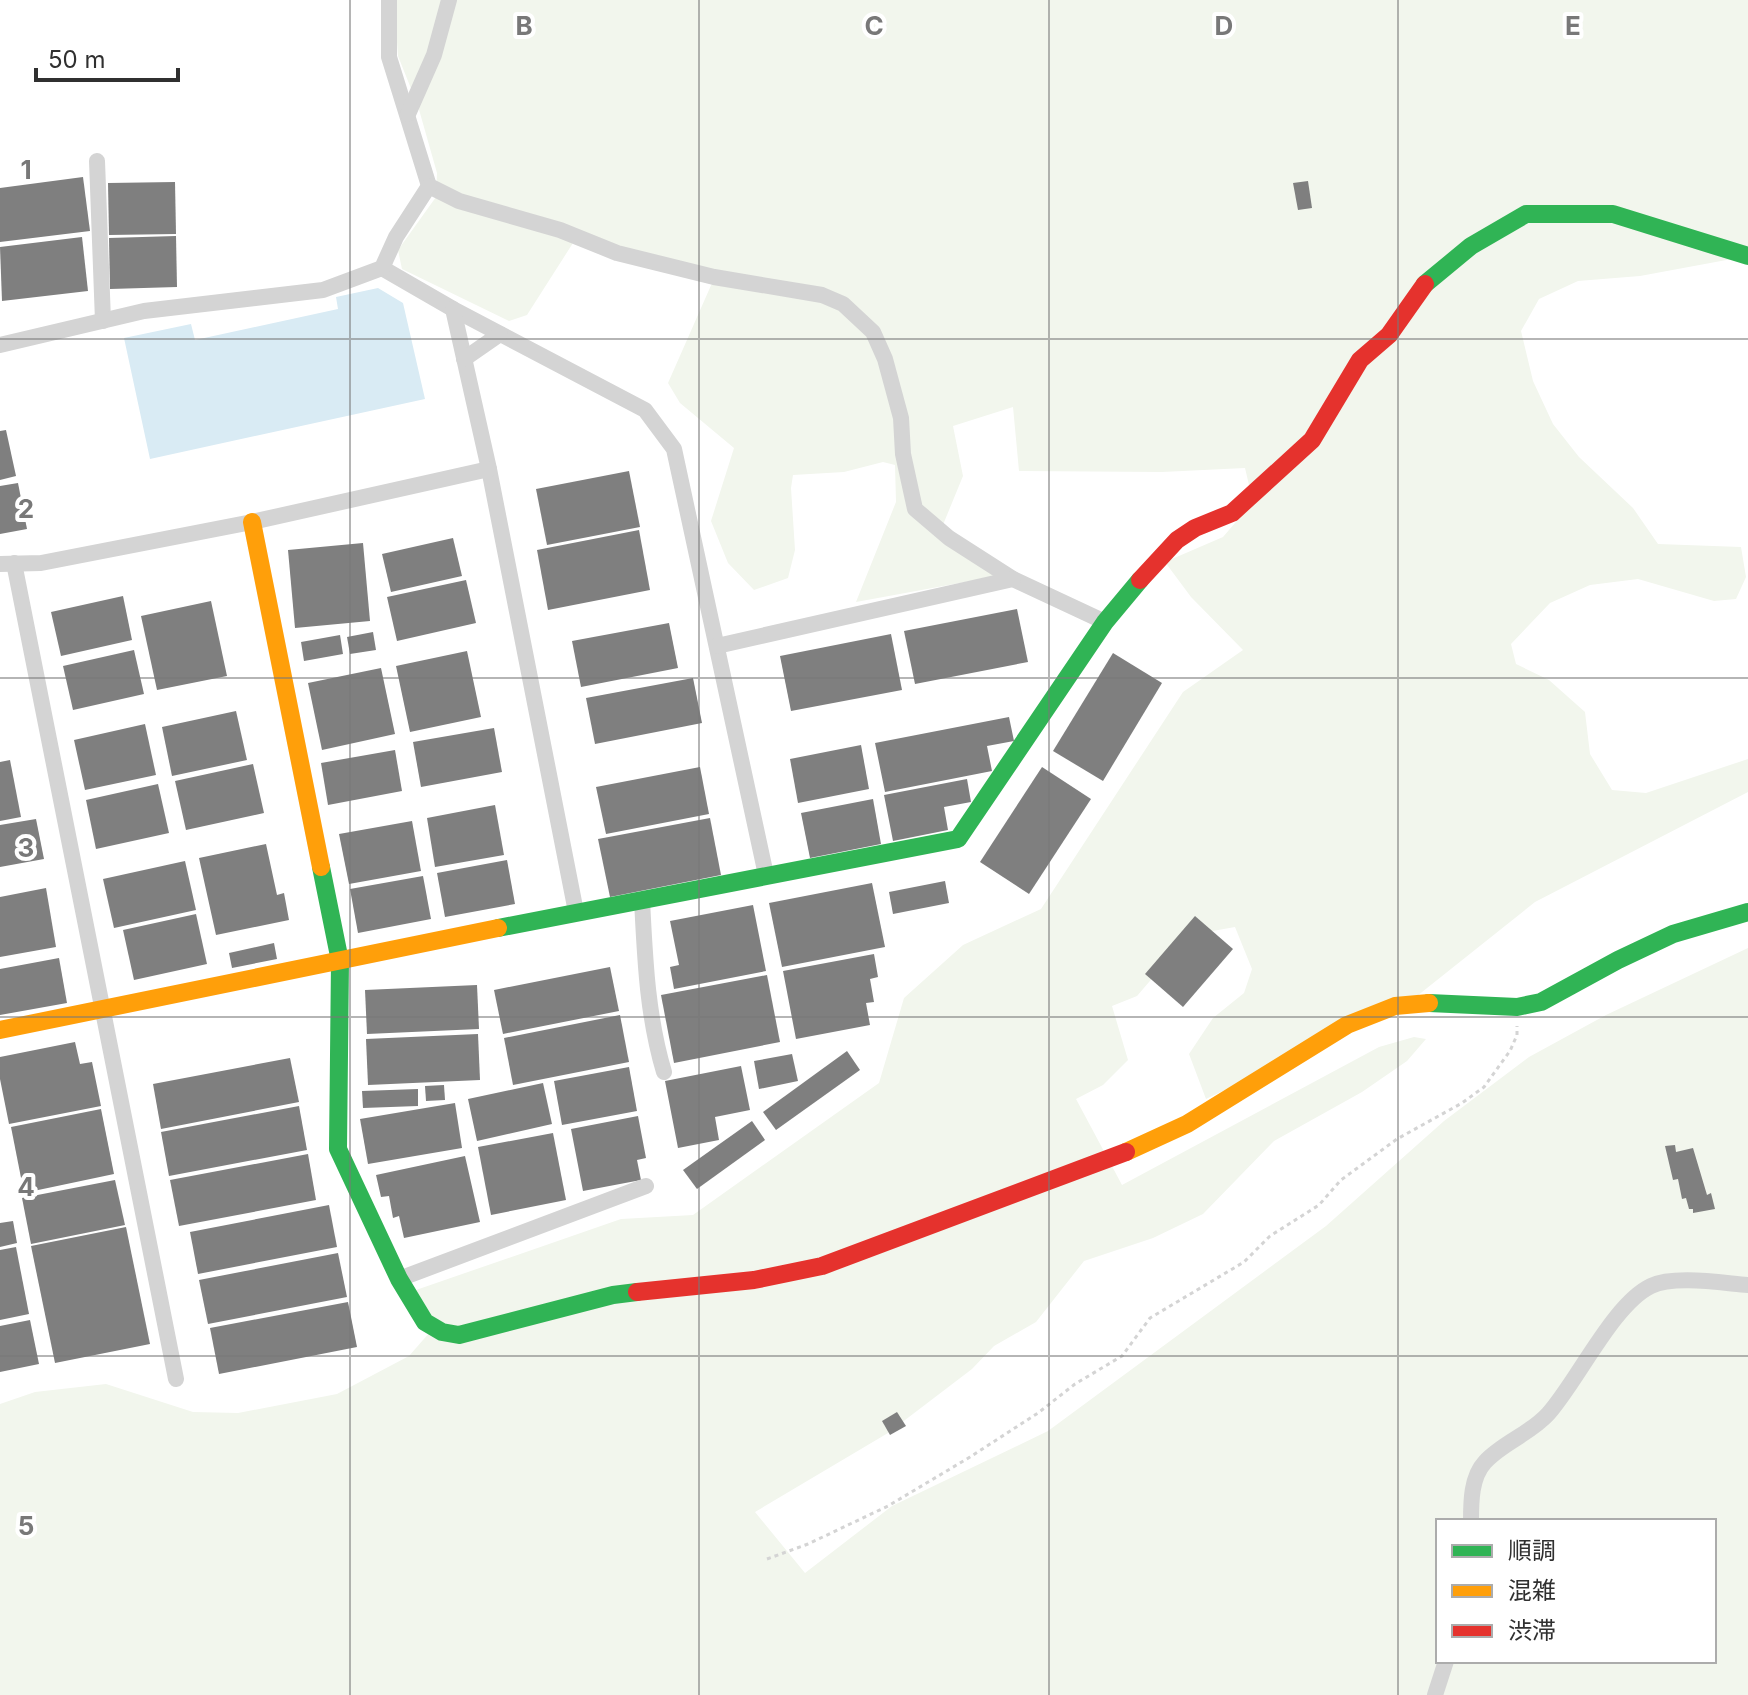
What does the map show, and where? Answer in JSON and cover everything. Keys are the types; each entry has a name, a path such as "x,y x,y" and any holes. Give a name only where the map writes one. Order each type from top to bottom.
{"street":[{"path":"389,0 389,57 429,186 459,201 560,230 617,253 714,277 822,295 843,304 873,332 885,359 901,418 903,454 915,509 949,538 1013,579 1105,622"},
{"path":"408,114 434,55 449,0"},
{"path":"97,161 103,321"},
{"path":"0,345 144,311 323,290 382,268 396,237 429,186"},
{"path":"0,1030 576,912 958,839 1105,622 1160,556 1195,528 1232,513 1312,440 1360,360 1389,335 1426,282 1471,246 1520,217 1557,212 1613,214 1748,256"},
{"path":"382,268 645,410 674,449 766,875"},
{"path":"453,309 489,469 576,912"},
{"path":"464,359 500,334"},
{"path":"176,1379 7,564 41,563 252,522 489,469"},
{"path":"252,522 340,961 338,1149 399,1279 425,1322 442,1332 459,1335 613,1295 754,1280 822,1266 1149,1143 1187,1124 1347,1025 1395,1006 1440,1002 1517,1007 1541,1002 1673,934 1748,912"},
{"path":"717,646 1013,579"},
{"path":"642,900 647,994 653,1035 664,1072"},
{"path":"399,1279 646,1186"},
{"path":"1471,1519 1471,1498 1484,1463 1548,1414 1587,1356 1627,1306 1648,1287 1665,1280 1748,1285"},
{"path":"1435,1695 1445,1663"}],"path":[{"path":"767,1559 808,1544 888,1506 970,1457 1038,1413 1075,1384 1122,1356 1150,1318 1244,1262 1270,1236 1319,1205 1341,1180 1397,1139 1462,1103 1484,1087 1510,1051 1517,1035 1517,1007"}],"shaded area":[{"path":"394,0 1748,0 1748,256 1640,276 1578,281 1539,299 1521,331 1533,381 1553,424 1579,457 1633,508 1658,544 1741,547 1746,577 1736,599 1714,601 1638,579 1590,585 1550,603 1511,644 1516,664 1549,680 1585,712 1590,754 1612,790 1646,793 1748,759 1748,792 1535,902 1412,1000 1206,1099 1189,1054 1213,1018 1244,993 1252,969 1235,927 1207,932 1174,953 1137,996 1112,1006 1128,1060 1103,1085 1076,1099 1122,1185 1379,1047 1414,1037 1426,1039 1407,1061 1362,1092 1274,1141 1203,1214 1153,1238 1084,1261 1036,1322 994,1346 972,1369 888,1433 755,1512 805,1573 892,1506 1048,1431 1326,1226 1444,1121 1529,1057 1606,1015 1748,948 1748,1695 0,1695 0,1404 35,1392 106,1384 193,1412 238,1413 337,1394 409,1356 437,1324 416,1290 621,1219 693,1215 879,1083 904,998 963,945 1041,909 1183,692 1243,650 1191,597 1165,562 1223,537 1253,502 1245,468 1162,472 1019,471 1013,407 953,426 963,476 938,537 998,576 856,602 896,502 895,465 883,462 844,472 793,475 795,550 788,578 754,590 728,563 711,521 734,448 680,403 668,383 716,274 640,254 580,232 527,315 509,321 402,269 398,250 436,197 437,173 418,106 398,56"},
{"path":"378,288 403,303 425,399 150,459 124,338 191,324 195,340 338,309 336,297"}],"building":[{"path":"83,177 90,231 0,242 0,188"},
{"path":"1308,181 1312,208 1298,210 1293,183"},
{"path":"175,182 176,234 109,235 108,183"},
{"path":"176,236 177,287 110,289 109,238"},
{"path":"82,237 88,291 2,301 0,247"},
{"path":"6,430 16,476 0,480 0,431"},
{"path":"629,471 640,527 547,545 536,489"},
{"path":"18,483 27,529 0,534 0,486"},
{"path":"639,530 650,590 548,610 537,550"},
{"path":"453,538 462,576 391,592 382,554"},
{"path":"363,543 370,621 295,628 288,550"},
{"path":"466,580 476,623 397,641 387,597"},
{"path":"123,596 132,640 61,656 51,612"},
{"path":"211,601 227,676 157,690 141,616"},
{"path":"1017,609 1028,662 915,684 904,631"},
{"path":"669,623 678,668 581,687 572,641"},
{"path":"373,632 376,650 350,654 347,637"},
{"path":"891,634 902,690 791,711 780,656"},
{"path":"340,635 343,654 304,661 301,642"},
{"path":"134,650 144,694 73,710 63,666"},
{"path":"467,651 481,717 410,732 396,666"},
{"path":"1113,653 1162,683 1103,781 1053,751"},
{"path":"381,668 395,734 322,750 308,683"},
{"path":"693,678 702,723 595,744 586,698"},
{"path":"236,711 247,760 172,776 162,727"},
{"path":"1009,717 1014,741 987,746 992,771 885,792 875,743"},
{"path":"145,724 156,775 85,790 74,740"},
{"path":"494,728 502,772 421,787 413,742"},
{"path":"861,745 869,789 798,803 790,759"},
{"path":"395,750 402,791 328,805 321,763"},
{"path":"10,760 21,817 0,821 0,762"},
{"path":"253,764 264,813 186,830 175,781"},
{"path":"700,767 709,814 606,834 596,787"},
{"path":"1042,767 1091,799 1029,894 980,862"},
{"path":"967,779 971,802 944,807 948,830 893,841 884,795"},
{"path":"158,784 169,833 96,849 86,800"},
{"path":"873,799 881,844 810,858 801,813"},
{"path":"495,805 504,855 435,867 427,818"},
{"path":"710,818 721,875 610,897 598,839"},
{"path":"36,819 44,859 0,867 0,825"},
{"path":"412,821 421,871 349,884 339,834"},
{"path":"266,844 277,895 284,893 289,920 216,935 199,858"},
{"path":"507,860 515,904 445,917 437,873"},
{"path":"185,861 196,910 114,928 103,879"},
{"path":"423,876 431,919 358,933 350,889"},
{"path":"945,881 949,903 893,914 889,892"},
{"path":"872,883 885,947 782,967 769,903"},
{"path":"46,888 56,947 0,957 0,897"},
{"path":"753,905 766,971 674,989 670,967 679,965 670,921"},
{"path":"196,914 207,964 134,980 123,930"},
{"path":"1195,916 1233,949 1183,1007 1145,974"},
{"path":"274,943 277,959 232,968 229,953"},
{"path":"874,954 878,977 870,979 874,1002 866,1003 870,1025 796,1039 783,971"},
{"path":"59,958 67,1003 0,1015 0,969"},
{"path":"610,967 619,1011 503,1034 494,990"},
{"path":"767,975 780,1042 674,1063 661,995"},
{"path":"477,985 479,1029 367,1034 365,990"},
{"path":"620,1015 629,1062 513,1085 504,1038"},
{"path":"478,1034 480,1080 368,1085 366,1039"},
{"path":"75,1042 80,1064 92,1062 101,1106 9,1124 0,1079 0,1057"},
{"path":"847,1051 860,1070 776,1130 763,1112"},
{"path":"792,1054 798,1081 759,1089 754,1061"},
{"path":"290,1058 299,1102 161,1129 153,1084"},
{"path":"741,1066 750,1110 715,1117 719,1140 678,1148 665,1081"},
{"path":"629,1067 637,1111 562,1125 554,1081"},
{"path":"543,1083 552,1124 477,1141 468,1099"},
{"path":"444,1085 445,1100 426,1101 425,1086"},
{"path":"418,1089 418,1106 363,1108 362,1091"},
{"path":"455,1103 462,1148 368,1164 360,1119"},
{"path":"299,1106 307,1150 169,1176 161,1132"},
{"path":"101,1109 114,1174 24,1193 11,1127"},
{"path":"638,1116 646,1158 637,1160 641,1180 583,1191 571,1129"},
{"path":"752,1121 765,1140 697,1189 683,1170"},
{"path":"553,1133 566,1200 491,1215 478,1147"},
{"path":"1675,1145 1676,1152 1693,1148 1707,1195 1711,1193 1715,1209 1693,1213 1686,1198 1682,1199 1678,1179 1673,1180 1665,1146"},
{"path":"308,1154 316,1200 179,1226 170,1180"},
{"path":"465,1156 480,1222 404,1238 399,1216 393,1218 389,1196 381,1197 376,1175"},
{"path":"115,1180 125,1225 31,1244 22,1198"},
{"path":"329,1205 337,1247 198,1274 190,1232"},
{"path":"13,1221 17,1243 0,1247 0,1223"},
{"path":"126,1227 150,1344 55,1363 31,1246"},
{"path":"16,1247 29,1314 0,1320 0,1250"},
{"path":"338,1253 347,1297 208,1324 199,1280"},
{"path":"348,1302 357,1347 219,1374 210,1328"},
{"path":"30,1320 39,1364 0,1372 0,1326"},
{"path":"897,1412 906,1426 890,1435 882,1421"}],"traffic: fast":[{"path":"1425,284 1471,246 1526,214 1613,214 1748,256"},
{"path":"498,928 958,839 1105,622 1140,580"},
{"path":"321,867 340,961 338,1149 399,1279 425,1322 442,1332 459,1335 613,1295 637,1292"},
{"path":"1429,1003 1517,1007 1541,1002 1673,934 1748,912"}],"traffic: slow":[{"path":"252,522 321,867"},
{"path":"0,1030 498,928"},
{"path":"1126,1152 1187,1124 1347,1025 1395,1006 1429,1003"}],"traffic: jam":[{"path":"1140,580 1177,540 1195,528 1232,513 1312,440 1360,360 1389,335 1425,284"},
{"path":"637,1292 754,1280 822,1266 1126,1152"}]}
